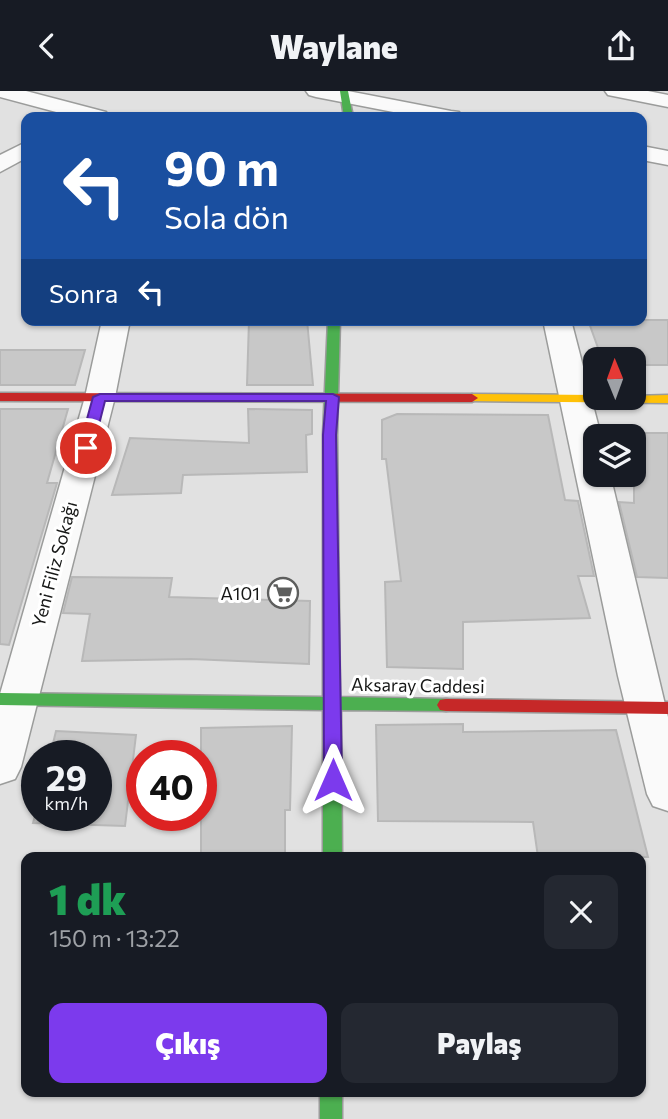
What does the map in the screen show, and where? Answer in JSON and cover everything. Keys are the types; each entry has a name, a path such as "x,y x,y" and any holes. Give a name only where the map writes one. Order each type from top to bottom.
{"street":[{"path":"3,91 74,112"},
{"path":"316,91 345,102 416,112"},
{"path":"615,91 668,101"},
{"path":"0,165 21,152"},
{"path":"647,154 668,158"},
{"name":"Yeni Filiz Sokağı","path":"0,767 9,699 100,397 115,326"},
{"path":"332,852 330,435 334,326"},
{"path":"559,326 656,708 668,794"},
{"path":"0,397 668,398"},
{"name":"Aksaray Caddesi","path":"9,699 656,708"},
{"path":"331,1097 331,1119"}],"building":[{"path":"647,320 668,320 668,365 646,365 646,347 598,347 590,326 647,326"},
{"path":"249,326 308,326 313,385 247,385"},
{"path":"0,350 85,350 75,385 0,385"},
{"path":"0,409 68,409 47,483 57,483 9,645 0,644"},
{"path":"248,409 312,410 312,434 306,435 307,472 183,475 181,493 112,495 130,438 249,443"},
{"path":"397,414 548,415 565,500 578,501 594,576 578,576 590,618 463,622 463,669 387,667 385,582 401,581 386,459 382,459 382,420"},
{"path":"646,433 668,433 668,578 637,577 619,502 634,503 634,487 646,487"},
{"path":"72,577 172,578 169,597 310,601 309,664 191,659 82,661 90,614 63,613"},
{"path":"463,724 463,732 616,730 648,857 646,852 537,852 533,822 378,821 376,725"},
{"path":"292,726 290,810 285,810 285,852 201,852 201,831 217,831 217,740 201,740 201,728"},
{"path":"56,731 136,735 135,740 126,740 125,826 112,826 112,740 54,740"}],"traffic: fast":[{"path":"344,91 348,112"},
{"path":"333,852 330,435 334,326"},
{"path":"0,699 446,705"},
{"path":"331,1097 331,1119"}],"traffic: slow":[{"path":"472,398 668,399"}],"traffic: jam":[{"path":"0,397 472,398"},
{"path":"446,705 668,708"}],"place":[{"name":"A101","path":"283,593"}],"route":[{"path":"86,448 100,397 333,397 330,435 333,780"}]}
